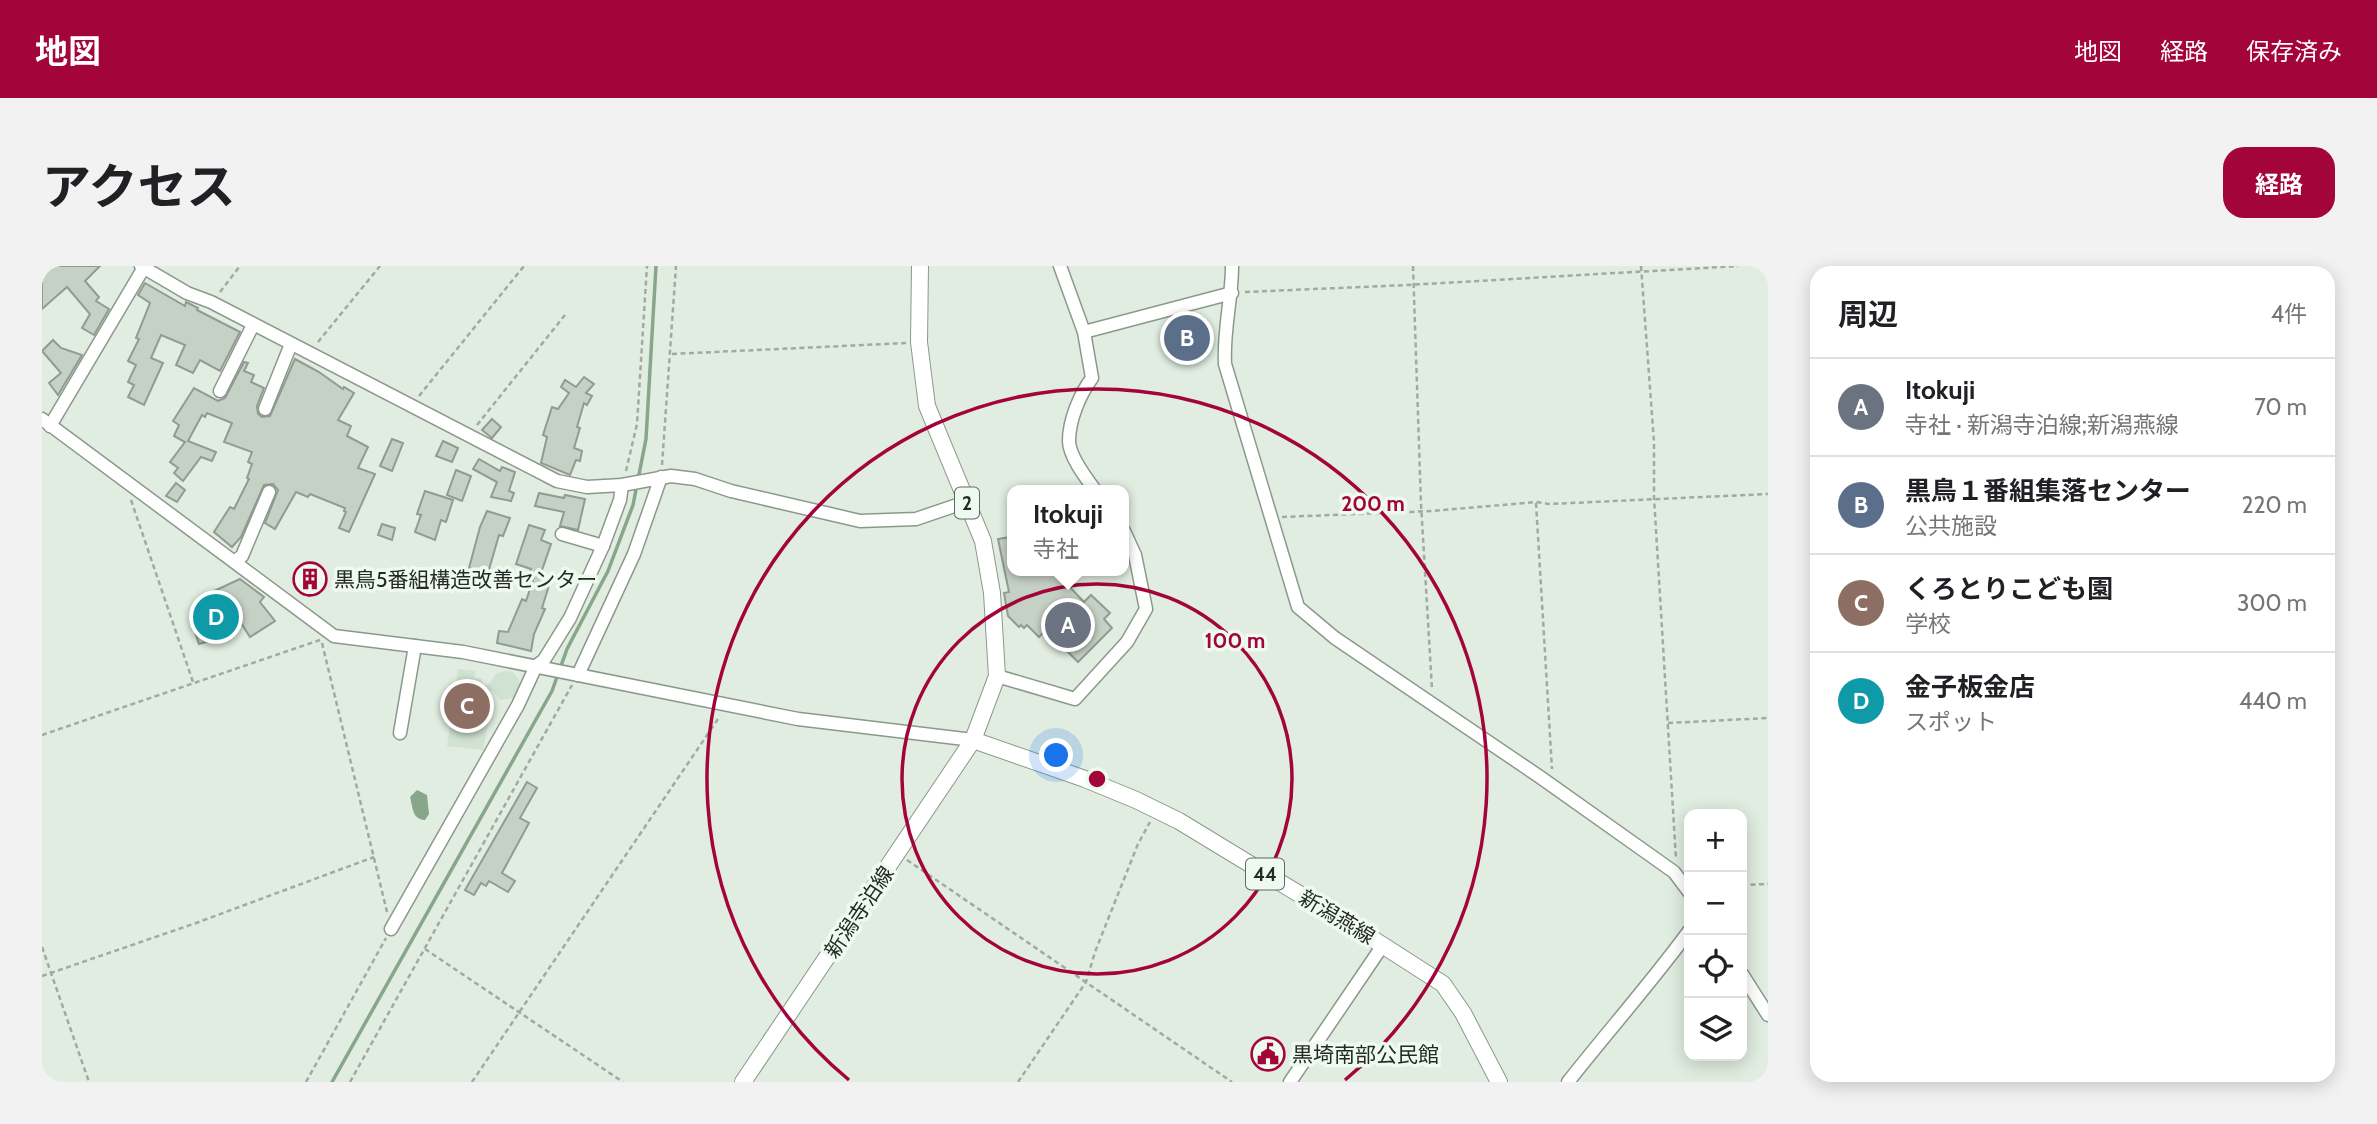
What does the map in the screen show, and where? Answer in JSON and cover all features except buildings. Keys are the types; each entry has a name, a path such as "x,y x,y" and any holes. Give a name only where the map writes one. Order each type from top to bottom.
{"main road":[{"name":"2","path":"920,266 919,342 927,406 983,541 992,593 997,676 974,740"},
{"name":"新潟燕線","path":"974,740 1085,779 1157,810 1383,945 1443,984 1463,1013 1499,1082"},
{"name":"新潟寺泊線","path":"743,1082 974,740"}],"street":[{"path":"1060,266 1084,332 1092,378 1080,395 1069,442 1082,473 1091,485"},
{"path":"1232,266 1225,364 1298,607 1335,638 1553,786 1674,873 1684,886"},
{"path":"966,502 916,519 860,521 731,491 695,479 656,478 587,487 557,481 254,324 187,293 142,267 46,423 334,636 415,646 540,667 798,719 974,740"},
{"path":"1084,332 1232,293"},
{"path":"220,391 254,324"},
{"path":"265,409 291,344"},
{"path":"575,675 634,554 656,478"},
{"path":"391,929 570,618 603,546 625,484"},
{"path":"235,561 242,556 269,492"},
{"path":"562,534 603,546"},
{"path":"997,676 1075,699 1127,642 1146,610 1135,555 1129,542"},
{"path":"400,733 415,646"},
{"path":"1568,1082 1657,975 1686,935"},
{"path":"1290,1082 1383,945"},
{"path":"1747,982 1768,1015"}],"path":[{"path":"211,303 240,266"},
{"path":"309,353 380,266"},
{"path":"411,406 524,266"},
{"path":"625,484 637,424 648,266"},
{"path":"656,478 672,354 676,266"},
{"path":"1413,266 1422,511 1433,704"},
{"path":"1641,266 1654,442 1654,500 1676,857 1674,873"},
{"path":"1232,293 1738,266"},
{"path":"468,436 565,315"},
{"path":"672,354 919,342"},
{"path":"124,481 193,682"},
{"path":"1272,519 1536,502 1549,505 1768,494"},
{"path":"1536,502 1553,786"},
{"path":"42,735 321,640 391,929 306,1082"},
{"path":"350,1082 575,675"},
{"path":"472,1082 727,705"},
{"path":"1668,723 1768,718"},
{"path":"1018,1082 1086,982 1138,844 1157,810"},
{"path":"899,853 1233,1082"},
{"path":"42,976 374,857"},
{"path":"1747,885 1768,884"},
{"path":"42,947 89,1082"},
{"path":"425,949 623,1082"}],"shaded area":[{"path":"458,669 475,671 474,678 482,679 482,687 490,683 496,674 504,671 513,672 519,679 520,688 513,698 501,700 492,691 481,696 480,711 490,713 483,750 447,746"},
{"path":"417,790 427,795 429,814 425,820 418,818 413,809 410,797"}],"waterway":[{"path":"332,1082 552,691 567,649 608,571 633,505 646,439 656,266"}],"place":[{"name":"黒鳥１番組集落センター","path":"1187,338"},
{"name":"黒鳥5番組構造改善センター","path":"310,579"},
{"name":"金子板金店","path":"216,617"},
{"name":"Itokuji","path":"1068,625"},
{"name":"くろとりこども園","path":"467,706"},
{"name":"黒埼南部公民館","path":"1268,1054"}]}
